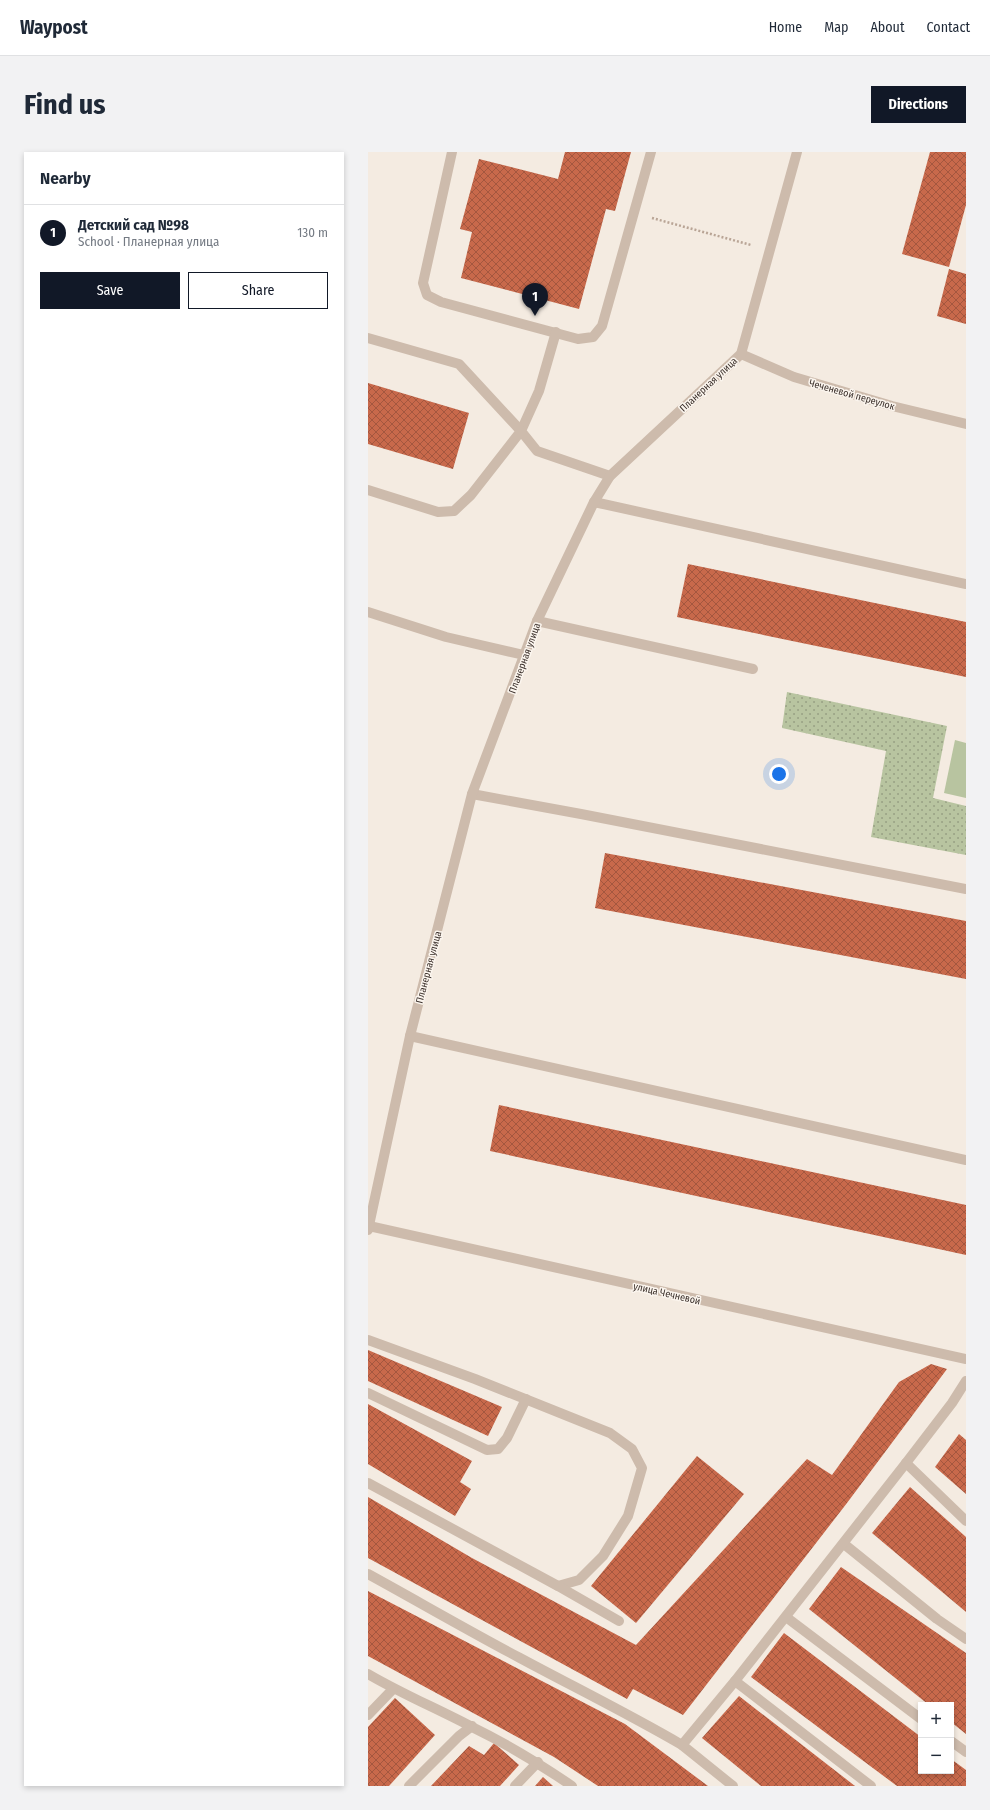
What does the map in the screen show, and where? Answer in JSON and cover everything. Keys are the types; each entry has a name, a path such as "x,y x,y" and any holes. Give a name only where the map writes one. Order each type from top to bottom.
{"street":[{"path":"452,152 423,283 427,295 441,302 578,339 593,337 602,326 651,152"},
{"name":"Планерная улица","path":"368,1228 410,1036 472,794 537,621 594,502 610,476 741,354 797,152"},
{"path":"368,490 438,512 454,511 471,495 521,431 539,391 556,332"},
{"path":"368,338 459,364 521,431 537,451 610,476"},
{"name":"Чеченевой переулок","path":"741,354 794,377 892,406 966,424"},
{"path":"594,502 966,584"},
{"path":"368,612 446,637 524,655"},
{"path":"537,621 753,669"},
{"path":"472,794 966,889"},
{"path":"410,1036 966,1160"},
{"name":"улица Чечневой","path":"368,1228 966,1359"},
{"path":"368,1340 526,1399 610,1433 632,1449 642,1468 628,1516 603,1556 579,1580 558,1586"},
{"path":"682,1745 844,1544 952,1403 966,1381"},
{"path":"368,1393 487,1450 498,1449 507,1438 526,1399"},
{"path":"906,1463 966,1521"},
{"path":"368,1483 558,1586 619,1621"},
{"path":"844,1544 937,1619 966,1639"},
{"path":"368,1574 447,1616 519,1658 648,1725 682,1745 734,1786"},
{"path":"786,1617 918,1717"},
{"path":"368,1674 394,1689 472,1726 538,1762 572,1786"},
{"path":"735,1681 871,1786"},
{"path":"368,1715 394,1689"},
{"path":"409,1786 459,1736 472,1726"},
{"path":"954,1743 966,1752"},
{"path":"515,1786 538,1762"}],"path":[{"path":"634,213 770,250"}],"green space":[{"path":"787,692 947,726 933,798 966,806 966,855 871,837 886,751 782,728"},
{"path":"955,740 966,743 966,798 944,793"}],"building":[{"path":"565,152 631,152 615,211 606,209 579,309 461,278 472,232 460,229 479,159 558,179"},
{"path":"930,152 966,152 966,205 949,267 902,254"},
{"path":"949,269 966,274 966,324 937,316"},
{"path":"368,383 469,413 453,469 368,444"},
{"path":"688,564 966,622 966,677 677,617"},
{"path":"605,853 966,921 966,979 595,908"},
{"path":"499,1105 966,1205 966,1255 490,1151"},
{"path":"368,1350 502,1407 488,1436 368,1381"},
{"path":"931,1364 947,1369 847,1503 683,1715 633,1689 627,1699 368,1558 368,1497 472,1558 636,1645 807,1459 832,1475 899,1382"},
{"path":"368,1404 472,1461 460,1482 471,1489 455,1516 368,1464"},
{"path":"959,1434 966,1440 966,1494 935,1467"},
{"path":"697,1456 744,1494 636,1623 591,1586"},
{"path":"910,1487 966,1537 966,1612 872,1533"},
{"path":"841,1567 966,1653 966,1734 954,1724 954,1702 925,1702 809,1609"},
{"path":"368,1591 625,1724 708,1786 598,1786 554,1757 368,1656"},
{"path":"784,1633 918,1735 918,1774 954,1774 954,1761 966,1770 966,1786 897,1786 751,1677"},
{"path":"739,1696 855,1786 761,1786 702,1738"},
{"path":"395,1698 435,1735 389,1786 368,1786 368,1727"},
{"path":"494,1743 519,1765 500,1786 431,1786 469,1746 484,1755"},
{"path":"543,1777 553,1786 535,1786"}],"place":[{"name":"Детский сад №98","path":"535,316"}]}
